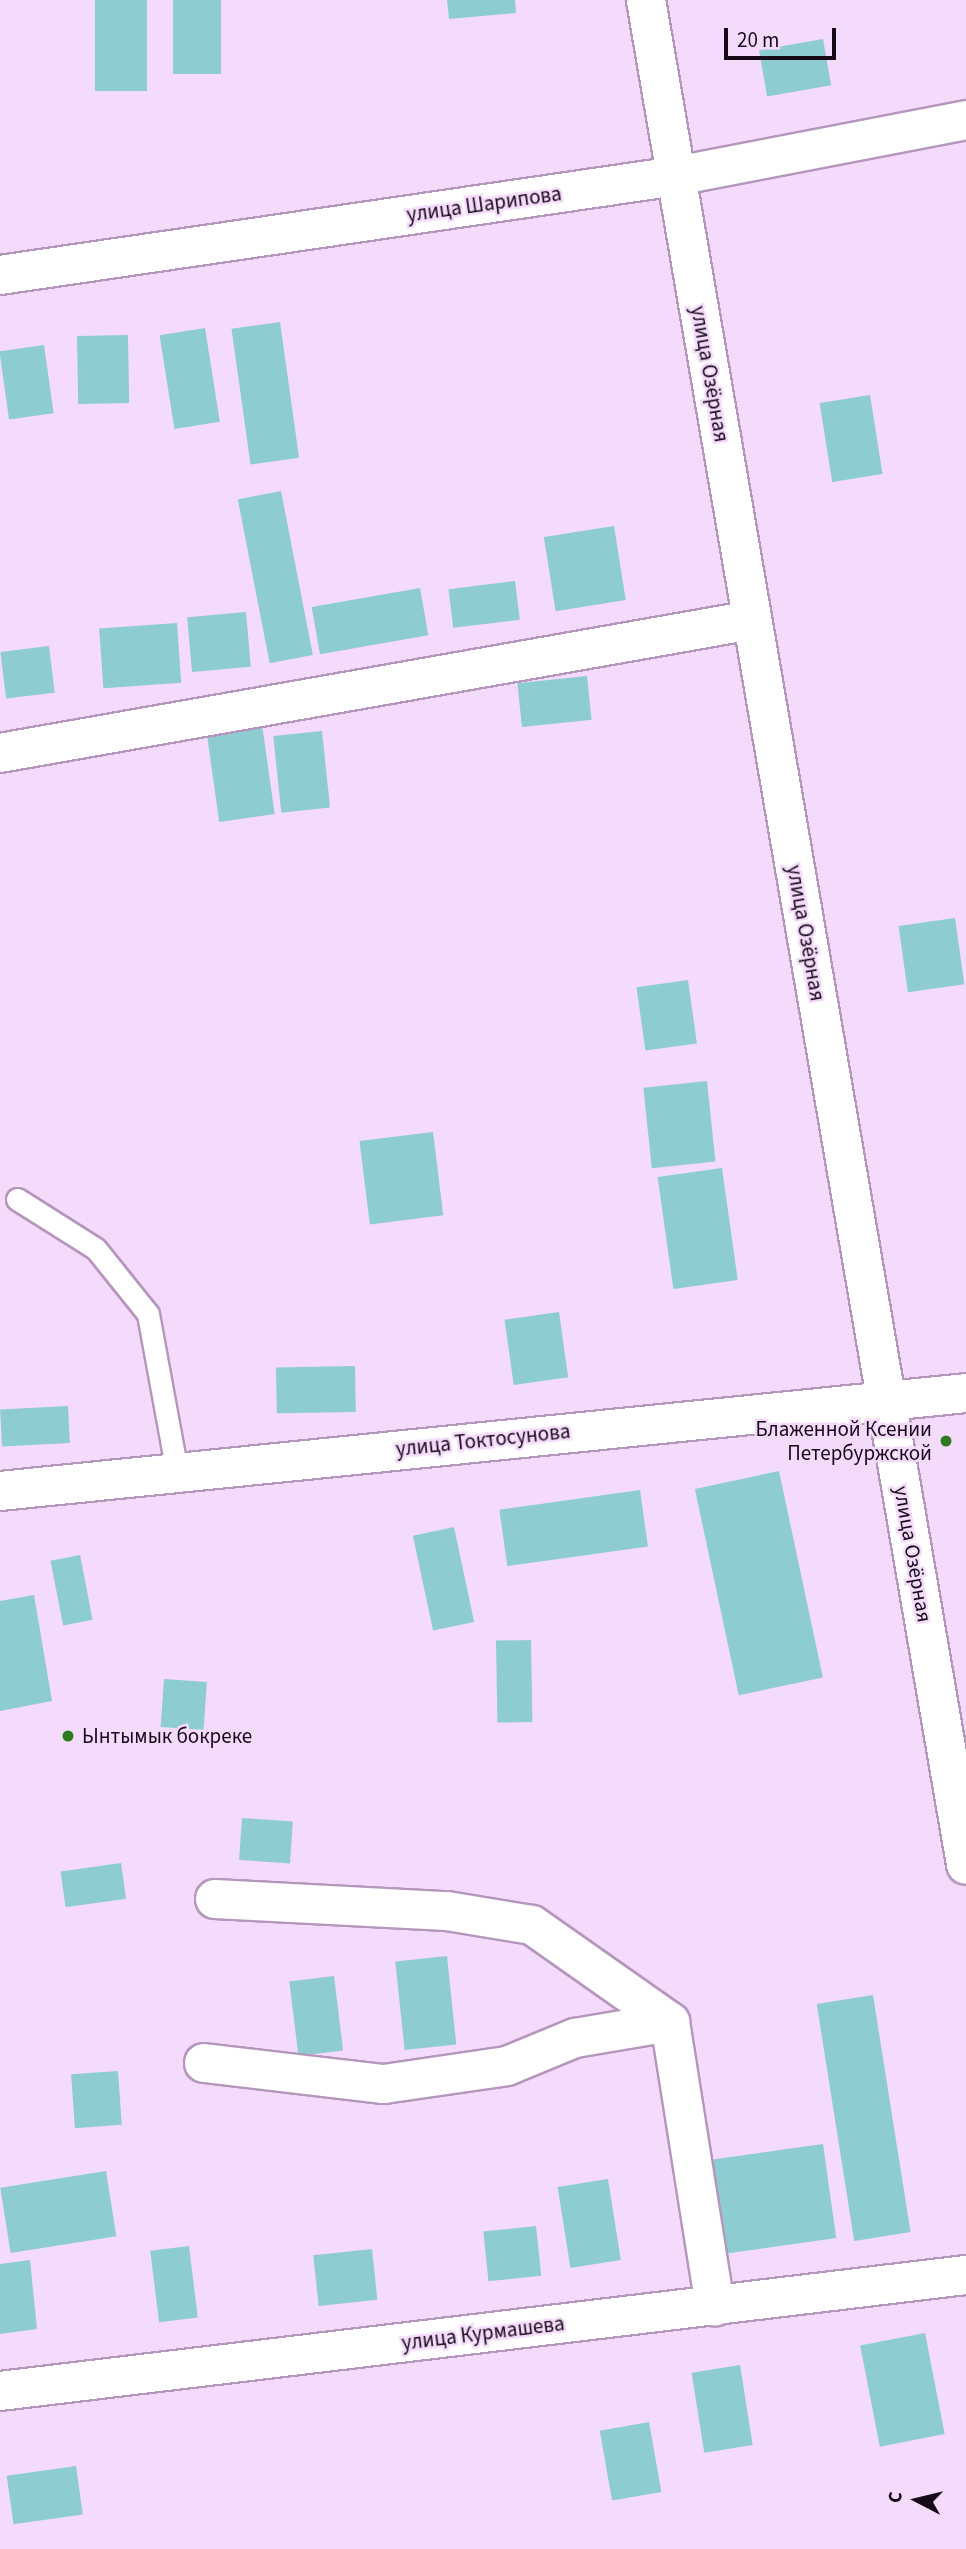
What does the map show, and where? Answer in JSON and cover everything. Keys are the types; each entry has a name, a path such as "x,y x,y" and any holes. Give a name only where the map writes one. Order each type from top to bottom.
{"street":[{"name":"улица Озёрная","path":"646,0 966,1866"},
{"name":"улица Шарипова","path":"0,275 676,176 966,120"},
{"path":"0,754 752,620"},
{"name":"улица Токтосунова","path":"0,1491 886,1398 966,1393"},
{"path":"215,1899 447,1911 532,1925 670,2022 715,2305"},
{"path":"204,2063 384,2084 508,2066 575,2038 670,2022"},
{"name":"улица Курмашева","path":"0,2391 966,2275"}],"lane":[{"path":"17,1199 96,1249 148,1314 177,1472"}],"building":[{"path":"95,0 147,0 147,91 95,91"},
{"path":"173,0 221,0 221,74 173,74"},
{"path":"447,0 515,0 516,13 449,19"},
{"path":"823,39 831,85 767,97 759,50"},
{"path":"280,322 299,458 251,464 231,329"},
{"path":"205,328 220,422 174,429 160,335"},
{"path":"128,335 129,403 78,404 77,336"},
{"path":"44,345 54,413 9,420 0,351"},
{"path":"870,395 883,474 832,482 820,403"},
{"path":"281,491 313,655 270,663 238,499"},
{"path":"614,526 626,600 556,611 544,537"},
{"path":"515,581 520,620 453,628 448,589"},
{"path":"420,588 428,635 320,654 312,607"},
{"path":"246,612 251,667 192,672 187,617"},
{"path":"177,623 181,683 103,688 99,628"},
{"path":"49,646 55,693 6,699 0,652"},
{"path":"587,676 592,720 522,727 517,683"},
{"path":"262,724 275,814 219,822 207,732"},
{"path":"322,731 330,808 281,813 273,736"},
{"path":"955,918 964,984 908,992 899,926"},
{"path":"688,980 697,1043 645,1051 637,987"},
{"path":"707,1081 715,1162 652,1168 643,1088"},
{"path":"433,1132 443,1215 370,1224 360,1141"},
{"path":"722,1168 738,1280 673,1289 658,1177"},
{"path":"559,1312 568,1377 514,1385 505,1320"},
{"path":"355,1366 356,1412 277,1413 276,1367"},
{"path":"68,1406 70,1443 2,1447 0,1410"},
{"path":"779,1471 823,1677 739,1695 695,1489"},
{"path":"640,1490 648,1546 507,1566 499,1510"},
{"path":"454,1527 474,1622 433,1631 413,1536"},
{"path":"80,1555 93,1620 63,1626 51,1561"},
{"path":"34,1595 52,1701 0,1711 0,1601"},
{"path":"531,1640 532,1722 497,1723 496,1641"},
{"path":"164,1679 207,1682 204,1730 161,1727"},
{"path":"242,1818 293,1822 290,1863 239,1860"},
{"path":"121,1863 126,1899 66,1907 61,1871"},
{"path":"447,1956 456,2045 405,2050 395,1961"},
{"path":"334,1976 343,2050 298,2056 289,1981"},
{"path":"873,1995 911,2232 854,2241 817,2004"},
{"path":"118,2071 122,2125 75,2128 71,2074"},
{"path":"823,2144 836,2238 719,2254 706,2160"},
{"path":"106,2171 116,2236 11,2253 0,2188"},
{"path":"608,2179 621,2260 570,2268 558,2187"},
{"path":"536,2226 541,2276 489,2281 483,2232"},
{"path":"189,2246 198,2317 159,2322 150,2251"},
{"path":"372,2249 377,2300 319,2306 313,2255"},
{"path":"30,2260 37,2329 0,2334 0,2264"},
{"path":"925,2333 945,2434 880,2447 860,2346"},
{"path":"740,2365 753,2445 704,2453 692,2373"},
{"path":"649,2422 661,2492 612,2501 600,2431"},
{"path":"76,2466 83,2515 14,2524 7,2476"}],"place":[{"name":"Блаженной Ксении Петербуржской","path":"946,1441"},
{"name":"Ынтымык бокреке","path":"68,1736"}]}
